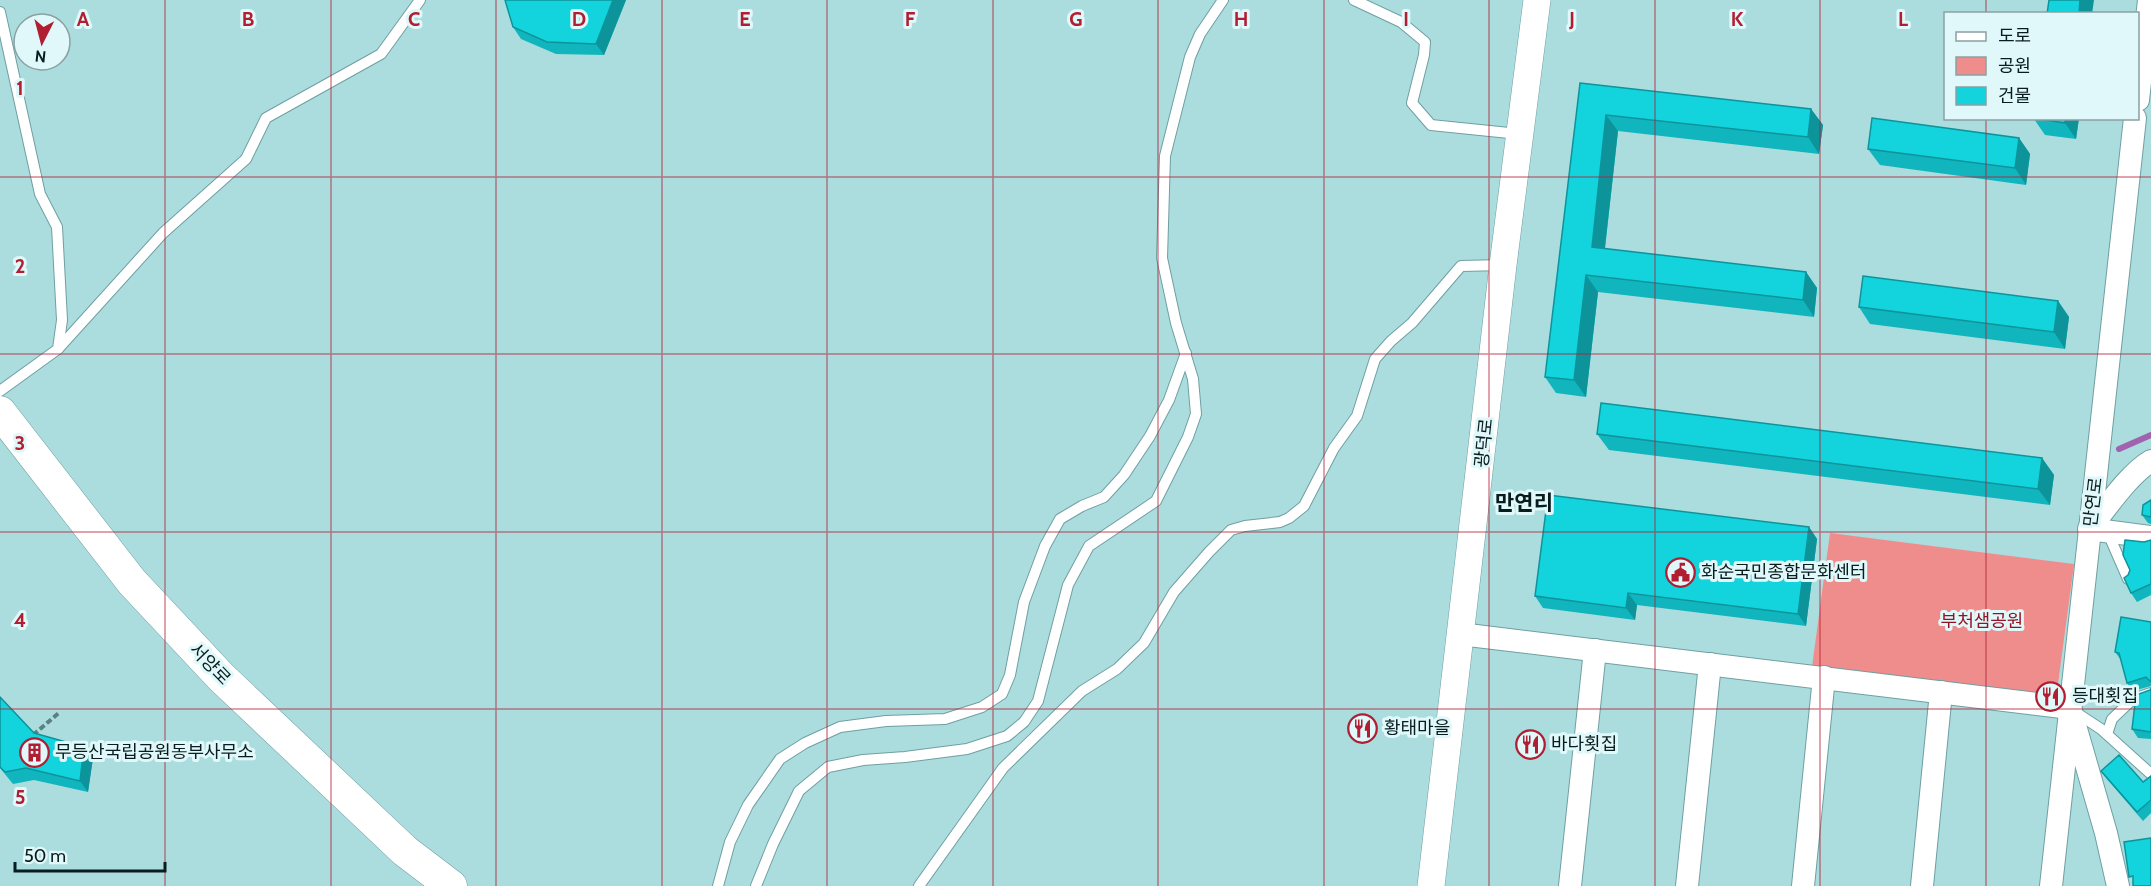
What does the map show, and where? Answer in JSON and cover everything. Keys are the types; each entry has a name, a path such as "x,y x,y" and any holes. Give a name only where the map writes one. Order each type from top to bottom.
{"main road":[{"name":"서양로","path":"1,411 132,582 221,677 405,851 451,886"}],"street":[{"name":"광덕로","path":"1431,886 1503,265 1537,0"},
{"path":"2139,86 2149,0"},
{"name":"만연로","path":"2051,886 2070,708 2098,530 2135,120"},
{"path":"2151,461 2144,465 2127,484 2098,530 2151,537"},
{"path":"1460,634 2070,708 2106,833 2118,886"},
{"path":"1570,886 1595,650"},
{"path":"1688,886 1710,664"},
{"path":"1803,886 1824,677"},
{"path":"1922,886 1941,692"}],"lane":[{"path":"1,411 163,233 246,159 266,118 381,54 420,0"},
{"path":"756,886 773,844 799,791 828,767 863,760 967,749 1007,736 1024,722 1038,701 1068,585 1089,546 1155,501 1188,436 1196,414 1193,379 1176,323 1161,258 1165,156 1190,57 1200,34 1223,0"},
{"path":"1354,0 1401,22 1425,42 1412,104 1431,125 1520,134"},
{"path":"0,12 40,194 57,227 62,320 58,349"},
{"path":"920,886 1004,768 1082,691 1117,669 1144,643 1173,592 1231,530 1280,522 1304,506 1334,447 1357,416 1375,359 1412,323 1461,266 1503,265"},
{"path":"718,886 730,842 739,823 748,805 780,759 805,743 840,727 945,719 982,707 1002,694 1010,675 1024,602 1045,546 1060,519 1104,497 1124,475 1150,436 1169,400 1186,353"},
{"path":"2098,530 2128,579"},
{"path":"2107,734 2112,719 2133,699 2151,693"},
{"path":"2070,708 2107,734 2151,774"}],"path":[{"path":"33,735 60,712"}],"green space":[{"name":"부처샘공원","path":"1830,533 2074,564 2058,684 2053,690 2036,698 1812,667"}],"building":[{"path":"505,0 613,0 596,44 547,42 513,27"},
{"path":"2049,0 2080,0 2079,12 2047,12"},
{"path":"1580,83 1811,109 1808,137 1606,115 1592,247 1806,272 1803,300 1586,275 1574,380 1545,377"},
{"path":"1872,118 2019,138 2015,168 1868,149"},
{"path":"2046,120 2065,120 2065,123"},
{"path":"1863,276 2058,301 2054,332 1859,307"},
{"path":"1601,403 2042,458 2038,489 1597,434"},
{"name":"화순국민종합문화센터","path":"1548,495 1809,527 1798,614 1628,593 1626,608 1535,596"},
{"path":"2151,500 2151,517 2142,515 2143,505"},
{"path":"2125,540 2144,542 2151,540 2151,584 2131,593 2124,578 2130,570 2123,555"},
{"path":"2121,617 2151,622 2151,682 2146,677 2127,683 2119,653 2115,652"},
{"path":"2151,688 2151,732 2132,729 2136,695"},
{"name":"무등산국립공원동부사무소","path":"0,697 34,733 84,747 80,781 26,768 5,772 0,767"},
{"path":"2119,755 2143,782 2151,776 2151,800 2137,812 2101,771"},
{"path":"2151,838 2151,886 2133,886 2133,876 2129,877 2124,842"}],"waterway":[{"path":"2119,449 2151,435"}],"place":[{"name":"화순국민종합문화센터","path":"1680,572"},
{"name":"등대횟집","path":"2051,696"},
{"name":"황태마을","path":"1363,728"},
{"name":"바다횟집","path":"1530,744"},
{"name":"무등산국립공원동부사무소","path":"34,752"}],"district":[{"name":"만연리","path":"1524,502"}]}
